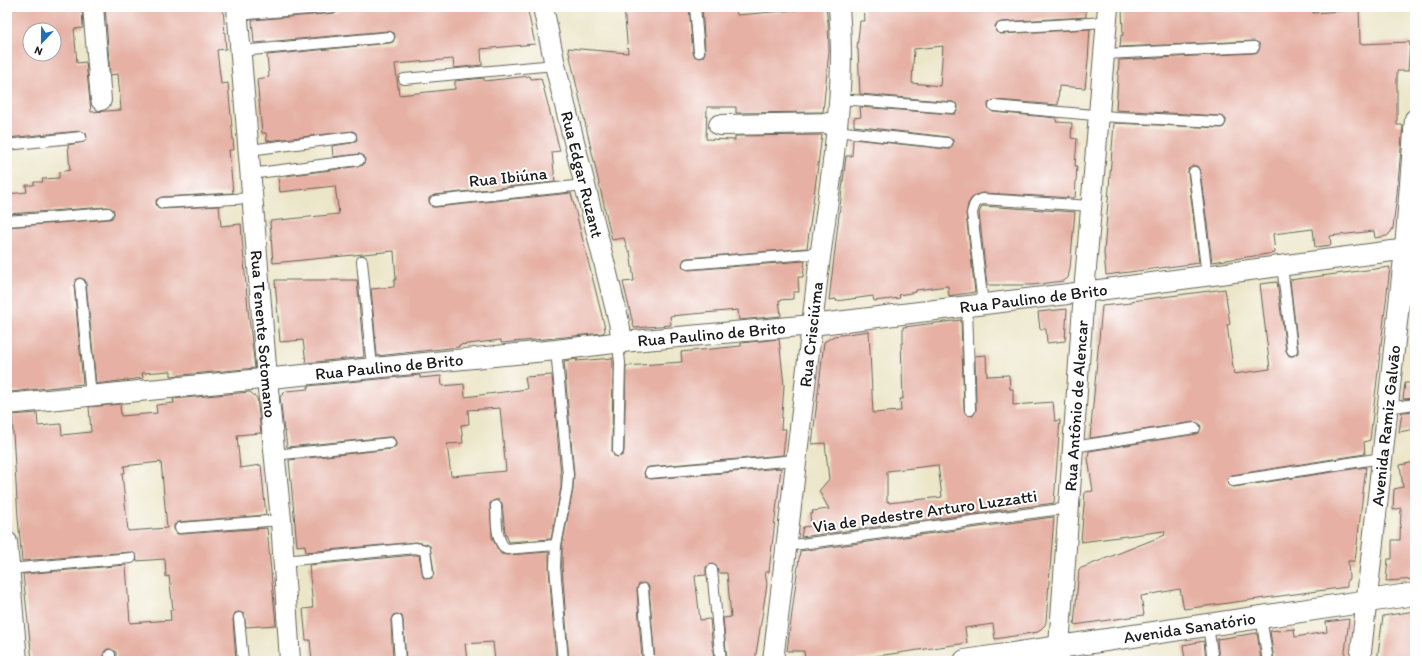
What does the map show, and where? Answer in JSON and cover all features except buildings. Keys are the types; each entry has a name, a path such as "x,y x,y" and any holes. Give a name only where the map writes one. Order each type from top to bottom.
{"street":[{"path":"93,7 101,100"},
{"name":"Rua Edgar Ruzant","path":"543,7 555,65 619,322 622,342"},
{"name":"Rua Crisciúma","path":"773,661 840,99 841,37 839,7"},
{"name":"Rua Tenente Sotomano","path":"237,11 267,378 281,520 290,661"},
{"name":"Rua Antônio de Alencar","path":"1059,654 1084,292 1107,14"},
{"name":"Avenida Ramiz Galvão","path":"1360,661 1387,408 1410,248 1415,118"},
{"path":"719,125 837,127"},
{"name":"Rua Paulino de Brito","path":"7,404 556,350 622,342 812,325 1084,292 1410,248"},
{"path":"7,542 17,661"},
{"name":"Avenida Sanatório","path":"965,661 1059,654 1125,643 1208,625 1415,594"}],"lane":[{"path":"237,11 334,7"},
{"path":"695,7 700,52"},
{"path":"1001,28 1107,14"},
{"path":"240,51 389,37"},
{"path":"1104,54 1254,47"},
{"path":"404,79 555,65"},
{"path":"840,99 952,108"},
{"path":"994,106 1098,115 1220,122"},
{"path":"837,127 946,143"},
{"path":"7,145 81,137"},
{"path":"248,150 351,137"},
{"path":"250,174 359,160"},
{"path":"1194,172 1207,275"},
{"name":"Rua Ibiúna","path":"435,201 584,185"},
{"path":"162,203 252,198"},
{"path":"970,410 975,305 972,213 974,206 977,201 982,199 1091,206"},
{"path":"7,221 108,213"},
{"path":"688,264 821,252"},
{"path":"362,261 372,368"},
{"path":"1282,265 1292,350"},
{"path":"80,284 91,396"},
{"path":"618,451 619,354 622,342"},
{"path":"556,350 568,475 567,489 556,544 555,567 563,661"},
{"path":"1387,408 1415,404"},
{"path":"1073,447 1195,428"},
{"path":"274,455 390,444"},
{"path":"1233,481 1382,458"},
{"path":"650,474 796,460"},
{"path":"496,506 499,540 506,550 556,544"},
{"name":"Via de Pedestre Arturo Luzzatti","path":"786,546 1069,508"},
{"path":"180,528 281,520"},
{"path":"284,561 414,548 425,550 428,573"},
{"path":"9,569 131,558"},
{"path":"712,570 721,661"},
{"path":"643,589 649,661"},
{"path":"1261,617 1268,661"},
{"path":"239,618 243,661"},
{"path":"397,620 400,661"},
{"path":"1208,625 1213,661"}]}
